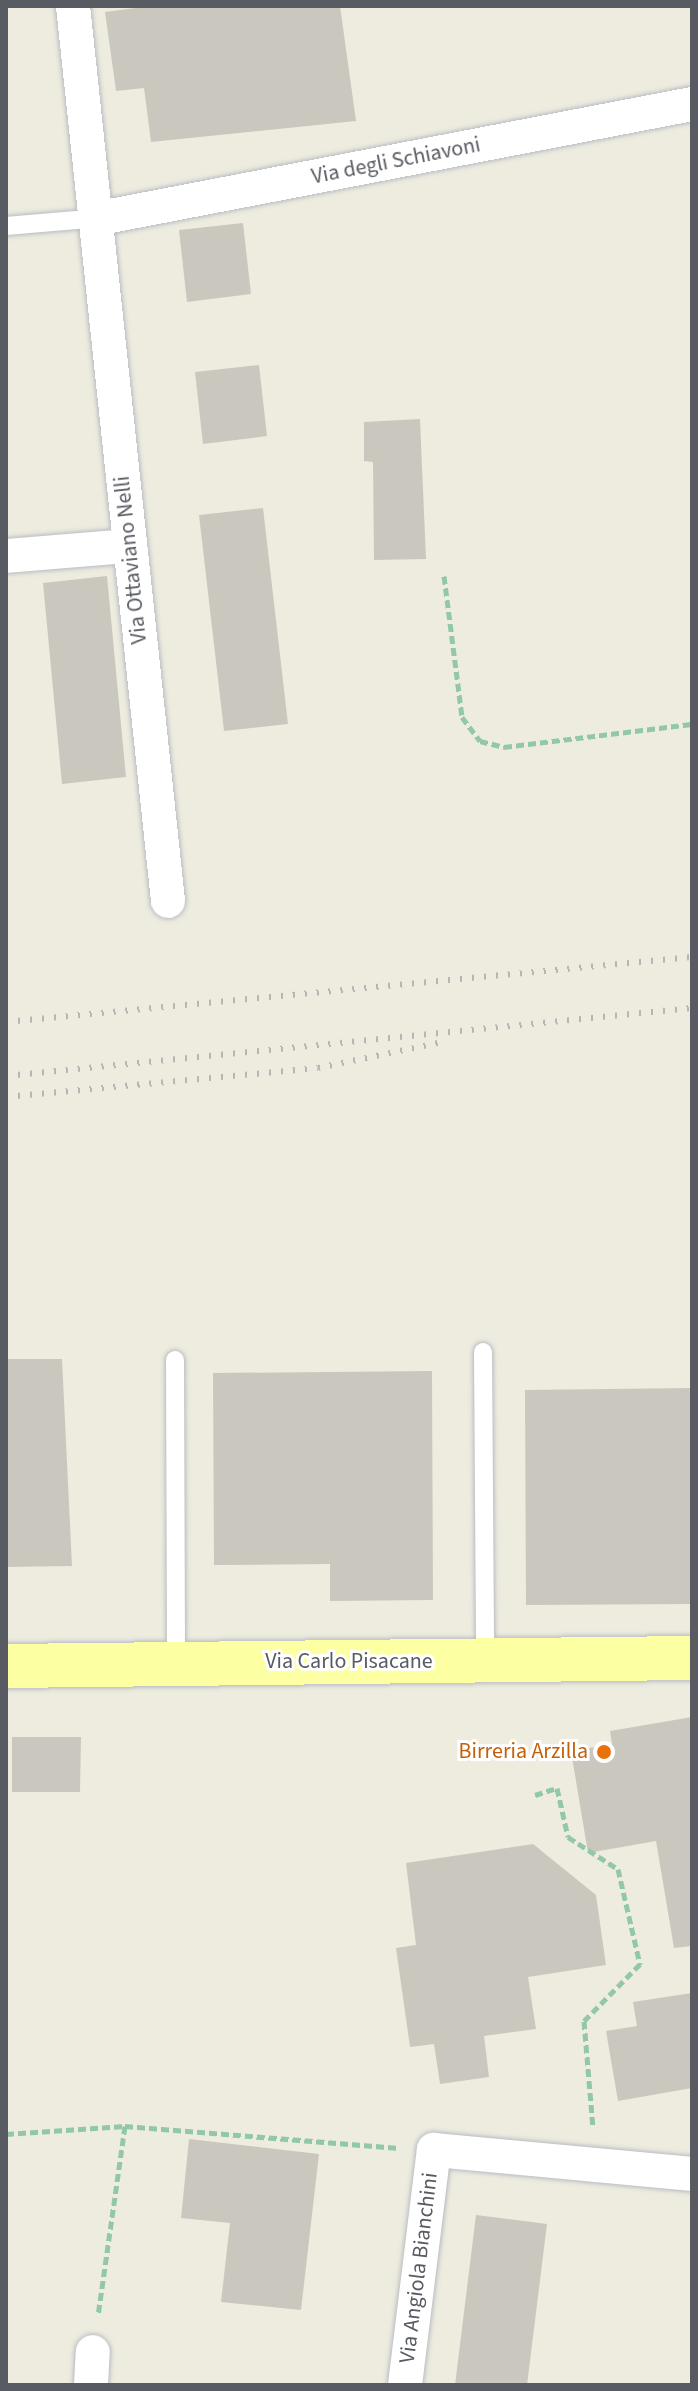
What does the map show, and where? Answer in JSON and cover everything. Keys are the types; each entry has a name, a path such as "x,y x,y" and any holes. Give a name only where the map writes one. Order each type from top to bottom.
{"main road":[{"name":"Via Carlo Pisacane","path":"6,1666 692,1658"}],"street":[{"name":"Via Ottaviano Nelli","path":"73,6 100,218 128,546 168,901"},
{"name":"Via degli Schiavoni","path":"100,218 692,104"},
{"path":"6,556 128,546"},
{"path":"434,2150 596,2161 692,2174"},
{"name":"Via Angiola Bianchini","path":"405,2385 434,2150"}],"lane":[{"path":"6,226 100,218"},
{"path":"483,1352 485,1661"},
{"path":"175,1360 176,1664"}],"path":[{"path":"444,576 462,717 480,741 504,747 692,724"},
{"path":"535,1795 557,1788 568,1837 618,1869 640,1964 584,2021 596,2161"},
{"path":"6,2134 125,2126 434,2150"},
{"path":"92,2368 125,2126"}],"building":[{"path":"151,6 340,6 356,121 151,142 144,88 116,91 105,12"},
{"path":"243,223 251,294 187,302 179,230"},
{"path":"259,365 267,436 203,444 195,372"},
{"path":"420,419 426,559 374,560 373,462 364,461 364,422"},
{"path":"263,508 288,724 224,731 199,515"},
{"path":"107,576 126,777 62,784 43,583"},
{"path":"6,1359 62,1359 72,1566 6,1567"},
{"path":"432,1371 433,1600 330,1601 330,1564 214,1565 213,1373"},
{"path":"692,1388 692,1604 526,1605 525,1390"},
{"path":"692,1717 692,1946 674,1948 656,1841 588,1853 571,1751 612,1744 610,1731"},
{"path":"12,1737 81,1737 80,1792 12,1792"},
{"path":"533,1844 596,1895 606,1965 528,1977 536,2029 484,2036 489,2077 440,2084 434,2044 410,2047 396,1948 416,1945 406,1863"},
{"path":"692,1993 692,2088 618,2101 606,2031 637,2026 633,2002"},
{"path":"189,2139 319,2154 301,2310 221,2302 230,2223 181,2218"},
{"path":"476,2215 547,2224 527,2385 455,2385"}],"railway":[{"path":"6,1022 692,957"},
{"path":"6,1076 692,1008"},
{"path":"6,1097 318,1068 438,1043"}],"place":[{"name":"Birreria Arzilla","path":"604,1752"}]}
